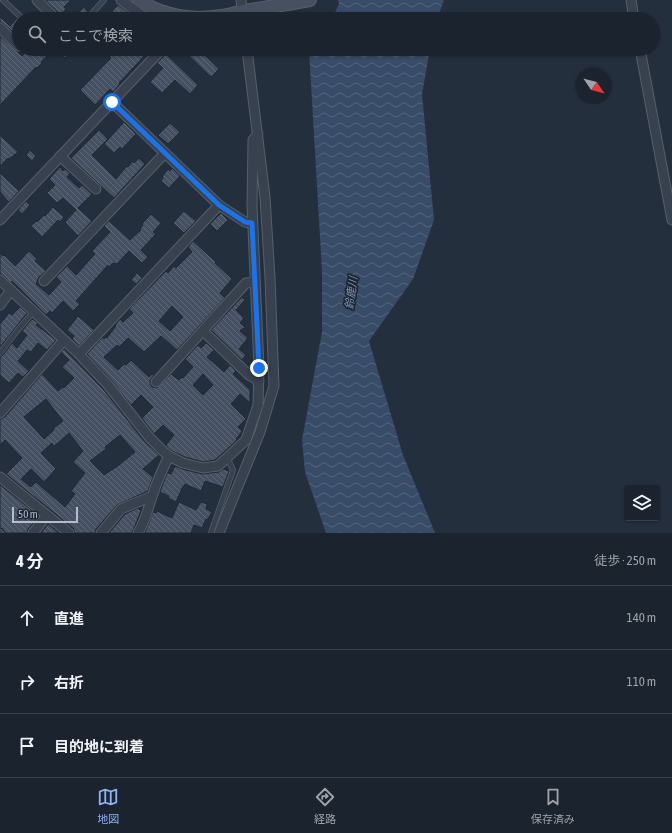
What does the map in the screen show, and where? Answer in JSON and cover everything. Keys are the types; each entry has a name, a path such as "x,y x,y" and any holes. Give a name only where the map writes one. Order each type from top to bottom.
{"street":[{"path":"37,0 49,12"},
{"path":"121,0 137,12"},
{"path":"139,0 148,7 164,12"},
{"path":"244,10 310,0"},
{"path":"631,0 633,12"},
{"path":"0,28 12,39"},
{"path":"0,220 155,56"},
{"path":"219,533 260,432 274,386 270,270 265,197 248,56"},
{"path":"641,56 672,220"},
{"path":"112,102 219,205 245,222 252,223"},
{"path":"0,280 79,354 108,385 149,437 169,456 184,463 203,468 218,466 246,440 258,406 259,380 252,223 253,140 258,134"},
{"path":"44,281 165,153"},
{"path":"60,156 96,189"},
{"path":"79,354 219,205"},
{"path":"156,382 246,283 255,282"},
{"path":"0,305 11,290"},
{"path":"203,331 249,375 259,380"},
{"path":"0,413 64,340"},
{"path":"138,533 143,524 151,504 152,496 169,456"},
{"path":"0,477 69,533"},
{"path":"101,533 121,509 152,496"},
{"path":"33,533 47,515"}],"lane":[{"path":"3,0 16,12"},
{"path":"93,12 104,0"},
{"path":"0,353 34,311"},
{"path":"211,533 233,470 227,458"}],"water":[{"path":"338,0 444,0 440,12 335,12 339,4"},
{"name":"鈴鹿川","path":"309,56 429,56 422,94 434,220 413,279 369,341 403,455 435,533 326,533 305,472 302,440 322,332 322,271"}],"building":[{"path":"45,0 71,0 64,7 66,9 64,12 58,12"},
{"path":"118,5 128,12 113,12 112,11"},
{"path":"84,7 88,12 79,12"},
{"path":"0,17 10,26 12,24 12,31 4,24 0,22"},
{"path":"0,36 12,47 12,56 47,56 41,62 42,63 37,68 36,67 0,105"},
{"path":"109,56 144,56 119,83 120,84 113,92 110,89 95,105 80,90 111,58"},
{"path":"164,56 168,56 198,85 190,94 175,80 162,93 150,82 163,68 157,63"},
{"path":"189,56 206,56 219,69 211,77"},
{"path":"124,122 136,134 122,149 120,147 114,153 104,144"},
{"path":"170,123 180,132 168,144 158,135"},
{"path":"99,130 108,139 92,155 116,179 133,161 134,163 139,158 145,164 114,198 71,158"},
{"path":"0,135 18,152 9,159 8,158 0,166"},
{"path":"30,150 36,156 32,161 26,155"},
{"path":"60,167 63,171 65,169 70,173 67,177 79,188 82,185 92,194 78,208 92,221 78,236 65,222 76,210 63,198 57,203 47,193 55,185 49,179"},
{"path":"172,168 180,176 169,188 161,181 168,169 170,171"},
{"path":"0,173 19,191 9,202 0,192"},
{"path":"26,201 30,205 22,214 18,210"},
{"path":"53,207 64,217 60,222 58,220 42,237 31,226 44,215 45,216"},
{"path":"184,211 196,221 184,233 173,223"},
{"path":"221,213 228,220 217,231 210,224"},
{"path":"151,214 161,223 153,232 156,234 141,250 148,257 142,263 129,251 117,264 113,263 109,267 108,265 76,301 80,304 73,311 63,301 52,313 50,311 46,315 12,281 11,283 0,274 0,253 15,266 29,251 37,259 35,261 46,271 39,277 36,284 49,295 61,282 56,277 67,266 76,275 95,254 92,251 110,232 104,226 109,221 130,240 141,230 142,224"},
{"path":"193,241 232,279 220,293 225,298 177,350 161,336 144,352 128,338 119,347 117,345 104,357 118,370 131,360 149,377 152,374 154,375 150,380 150,383 152,387 157,388 171,374 179,380 182,377 183,378 193,367 185,359 198,345 201,348 206,343 214,350 207,357 224,372 230,365 236,371 233,374 250,390 250,403 240,394 231,404 246,419 238,427 242,431 236,439 237,440 215,460 203,462 185,457 167,447 166,445 174,435 163,425 154,434 142,418 153,407 141,395 131,405 112,381 87,354 103,337 104,339 106,337 107,338 120,319 123,322 133,313 129,309 166,271 168,273 174,266 176,268 192,252 188,247","holes":["172,306 183,317 170,331 159,321","203,374 213,385 203,395 193,385"]},
{"path":"137,273 142,278 136,284 131,280"},
{"path":"242,297 245,300 236,310 244,318 240,323 245,327 240,331 248,338 239,349 246,355 242,360 211,330"},
{"path":"20,307 27,313 0,347 0,324 9,313 12,315"},
{"path":"78,316 94,330 79,346 72,339 74,336 67,330"},
{"path":"32,319 38,323 36,325 56,340 47,350 38,343 31,352 27,350 18,361 29,371 23,377 18,373 9,383 0,375 0,357 12,343 17,348 27,335 22,331"},
{"path":"64,349 103,389 144,441 159,455 143,469 153,477 148,491 117,505 96,529 95,533 75,533 73,528 6,474 22,458 5,440 0,445 0,419 5,417 42,374 58,391 63,387 64,388 74,378 62,367 69,360 61,352","holes":["46,399 63,421 44,439 24,417","69,433 83,451 73,462 85,473 71,491 75,494 65,507 36,482 31,487 21,479 31,469 44,482 56,469 41,453 52,443 54,446","120,435 135,452 104,475 90,461 106,449 105,447"]},
{"path":"175,466 202,474 219,472 223,469 229,471 223,487 205,481 201,491 185,484 176,502 168,498 169,496 160,492 167,473 171,474"},
{"path":"0,485 39,516 28,529 27,533 5,533 3,529 0,528"},
{"path":"179,502 196,510 201,502 207,504 206,509 212,512 207,520 206,519 202,528 194,525 191,533 145,533 153,512 156,513 157,511 172,518"},
{"path":"138,508 141,511 132,533 109,533 125,514"},
{"path":"48,524 59,533 41,533"}],"route":[{"path":"112,102 219,205 245,222 252,223 259,368"}]}
